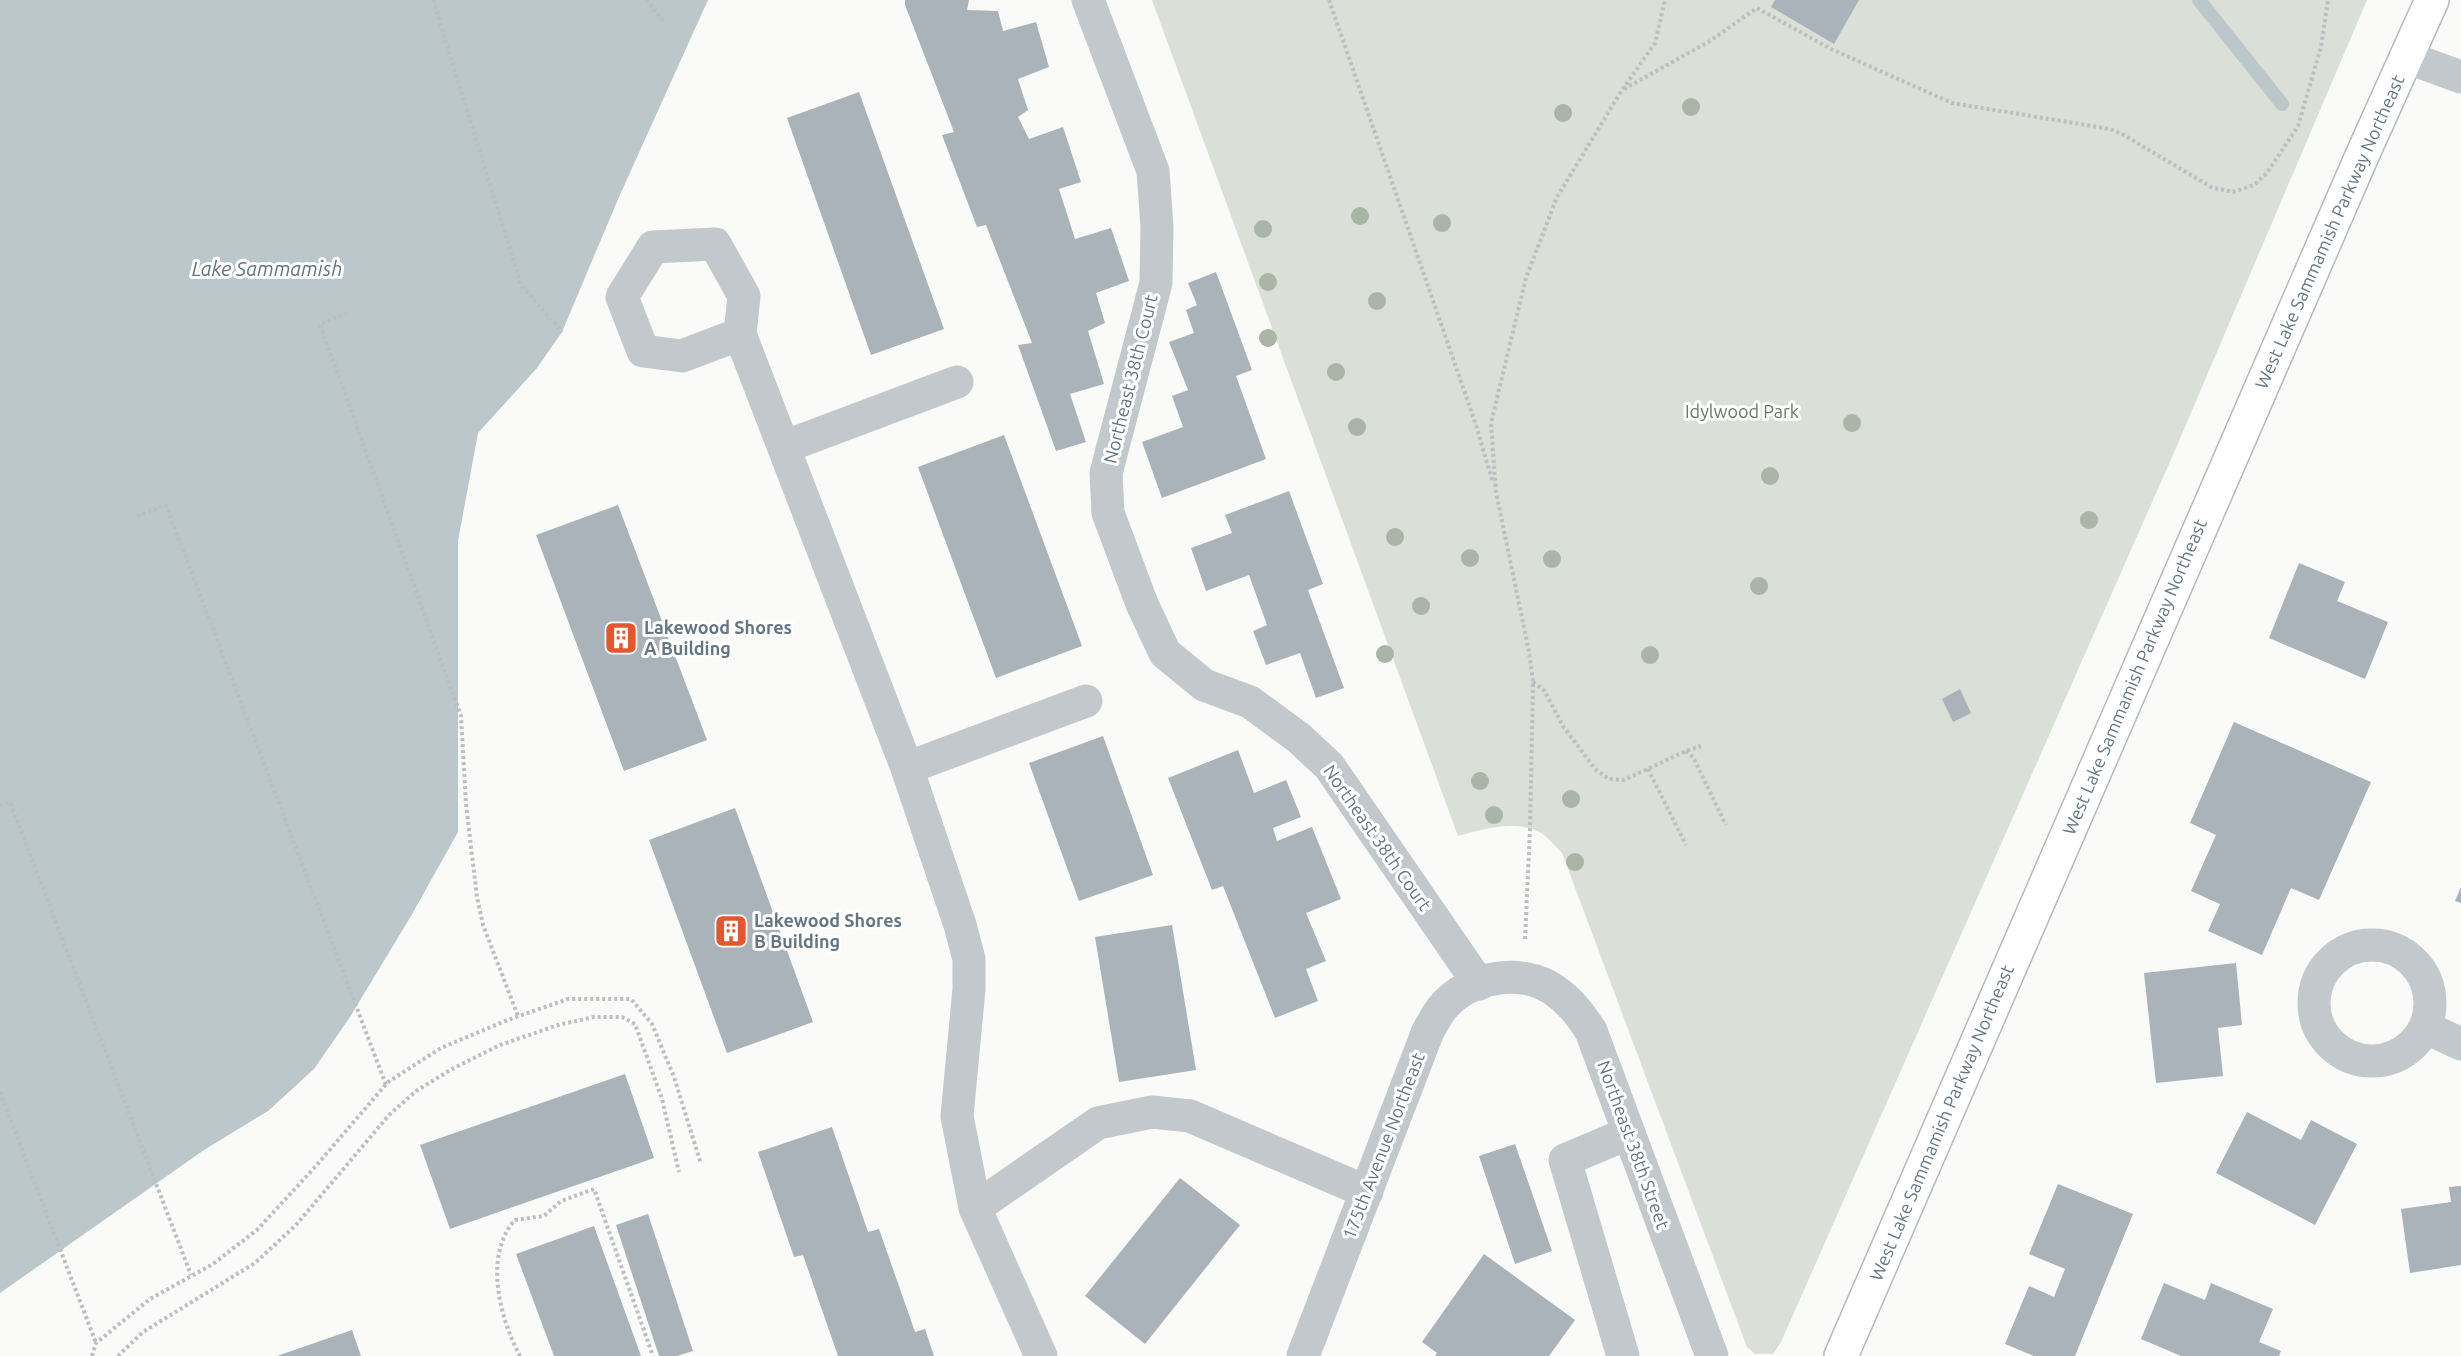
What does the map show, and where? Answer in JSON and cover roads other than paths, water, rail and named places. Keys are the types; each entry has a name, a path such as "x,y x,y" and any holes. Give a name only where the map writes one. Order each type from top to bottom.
{"main road":[{"name":"West Lake Sammamish Parkway Northeast","path":"1849,1353 2432,0"}],"street":[{"name":"Northeast 38th Court","path":"1088,0 1153,171 1157,227 1155,283 1107,473 1108,513 1142,603 1166,653 1204,685 1250,702 1299,738 1329,766 1504,980"},
{"path":"2406,57 2461,77"},
{"path":"740,334 907,768 969,959 969,989 957,1116 975,1208 1041,1356"},
{"path":"784,447 957,382"},
{"path":"907,768 1086,700"},
{"name":"Northeast 38th Street","path":"1504,980 1552,988 1575,1006 1591,1031 1712,1356"},
{"name":"175th Avenue Northeast","path":"1303,1356 1428,1031 1443,1006 1466,988 1504,980"},
{"path":"2425,1027 2461,1044"},
{"path":"975,1208 1098,1123 1152,1112 1190,1116 1367,1192"},
{"path":"1623,1356 1565,1160 1629,1133"}],"water":[{"name":"Lake Sammamish","path":"0,0 708,0 619,197 562,332 537,368 478,433 458,541 458,832 350,1017 314,1069 268,1111 204,1150 0,1293"}],"waterway":[{"path":"2199,0 2282,104"}],"place":[{"name":"Lakewood Shores A Building","path":"621,638"},
{"name":"Lakewood Shores B Building","path":"731,931"}],"park label":[{"name":"Idylwood Park","path":"1742,412"}]}
